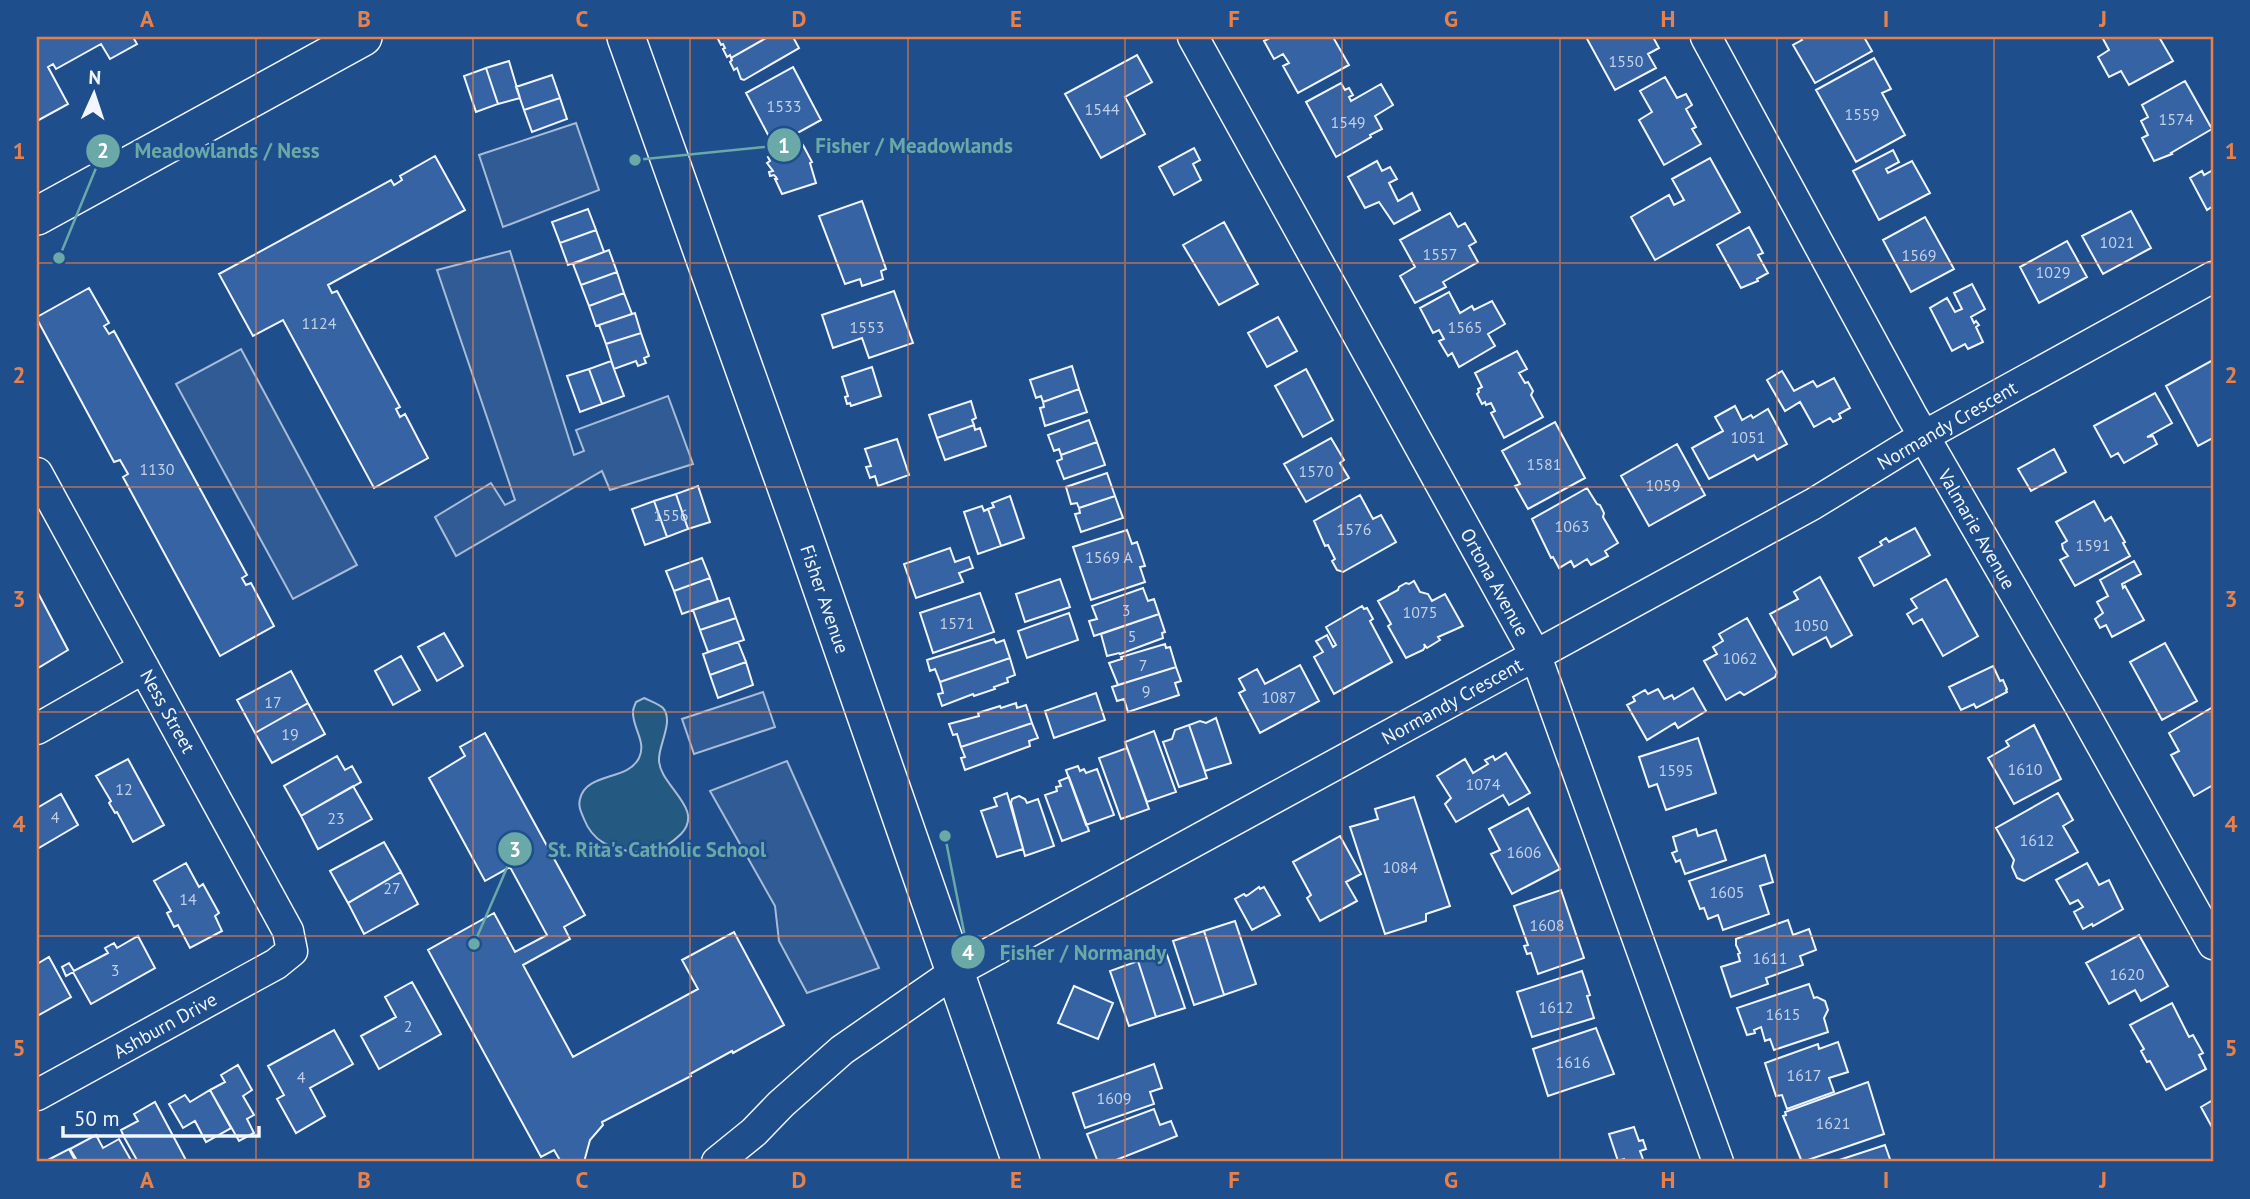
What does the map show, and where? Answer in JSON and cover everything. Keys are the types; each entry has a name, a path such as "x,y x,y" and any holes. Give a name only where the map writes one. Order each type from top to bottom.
{"main road":[{"path":"37,216 363,37"},
{"name":"Fisher Avenue","path":"626,37 1021,1162"},
{"path":"642,82 645,37"}],"street":[{"name":"Ortona Avenue","path":"1193,37 1536,656 1718,1162"},
{"name":"Valmarie Avenue","path":"1706,37 1924,436 2213,944"},
{"name":"Normandy Crescent","path":"718,1162 842,1050 955,972 1813,504 1924,436 2213,277"},
{"name":"Ness Street","path":"37,474 288,930 292,951"},
{"path":"37,729 144,668"},
{"name":"Ashburn Drive","path":"37,1095 276,964 292,951"}],"shaded area":[{"path":"576,123 599,190 503,227 479,155"},
{"path":"510,251 574,455 584,451 576,430 668,396 693,464 610,490 602,471 456,556 435,517 491,483 505,505 515,500 437,270"},
{"path":"241,349 357,565 293,599 176,384"},
{"path":"763,692 775,727 694,754 682,719"},
{"path":"644,698 663,708 666,713 667,726 659,759 661,769 688,815 687,824 678,837 662,848 645,854 603,843 588,827 579,804 584,790 590,784 626,770 639,758 641,746 633,711 636,702"},
{"path":"787,761 879,968 807,993 779,941 775,906 710,791"}],"building":[{"path":"37,37 133,37 137,44 110,59 101,44 56,69 53,64 48,67 68,104 37,121"},
{"path":"719,37 768,37 731,58 730,55 727,57"},
{"path":"768,37 793,37 799,48 744,80 741,79 737,68 734,70 730,62 731,58"},
{"path":"1272,37 1333,37 1349,65 1298,93 1283,66 1289,63 1283,54 1274,59 1264,41"},
{"path":"1586,37 1653,37 1659,48 1648,54 1656,68 1615,90"},
{"path":"1800,37 1864,37 1872,51 1815,83 1793,45 1802,40"},
{"path":"2102,37 2159,37 2173,61 2129,85 2121,71 2109,77 2098,57 2109,50"},
{"path":"1137,55 1152,82 1125,97 1145,134 1101,158 1065,94"},
{"path":"1874,58 1891,89 1882,93 1905,135 1856,162 1816,90"},
{"path":"509,61 520,98 498,104 486,68"},
{"path":"793,67 821,120 774,146 746,93"},
{"path":"486,68 498,104 476,112 464,76"},
{"path":"552,75 560,98 524,110 516,87"},
{"path":"1665,77 1677,98 1686,94 1692,105 1686,109 1696,127 1692,129 1701,144 1664,165 1639,120 1652,112 1640,91"},
{"path":"2185,81 2212,129 2172,154 2154,161 2142,138 2148,135 2141,121 2148,117 2142,105"},
{"path":"1341,83 1345,90 1349,88 1353,95 1349,97 1351,101 1381,84 1393,105 1375,116 1382,129 1336,157 1306,102"},
{"path":"560,98 567,119 532,132 524,110"},
{"path":"803,145 812,162 810,163 816,183 782,194 776,177 770,176 769,172 773,171 767,163 770,161 768,157"},
{"path":"1194,148 1200,160 1193,164 1201,180 1174,195 1159,167"},
{"path":"1893,150 1899,162 1886,169 1888,173 1912,161 1930,193 1879,220 1853,171"},
{"path":"435,156 465,210 328,285 332,293 337,291 400,407 396,409 400,417 405,414 428,458 374,488 283,320 253,336 219,274 391,180 394,185 402,180 400,176"},
{"path":"1710,158 1740,212 1655,260 1631,217 1669,195 1674,205 1684,200 1672,179"},
{"path":"1377,161 1382,171 1390,167 1397,179 1389,183 1398,201 1412,193 1420,210 1394,224 1379,202 1365,208 1348,177"},
{"path":"2213,170 2213,206 2207,210 2190,178 2202,171 2204,175"},
{"path":"862,201 886,269 881,271 883,279 862,286 860,279 845,284 819,216"},
{"path":"588,209 596,230 560,243 552,222"},
{"path":"2131,211 2151,248 2103,274 2082,236"},
{"path":"1450,213 1458,227 1465,223 1476,242 1469,246 1478,262 1443,282 1446,287 1415,303 1400,276 1415,267 1400,240"},
{"path":"1925,217 1954,269 1911,292 1883,240"},
{"path":"1224,222 1258,284 1219,305 1183,245"},
{"path":"1749,227 1763,253 1758,255 1768,273 1757,279 1758,281 1741,288 1717,245"},
{"path":"596,230 604,252 568,265 560,243"},
{"path":"2067,241 2087,277 2039,303 2020,267"},
{"path":"609,250 617,272 581,285 573,264"},
{"path":"617,272 624,293 589,306 581,285"},
{"path":"1972,284 1985,309 1971,317 1974,323 1976,321 1979,325 1976,327 1983,342 1968,349 1965,344 1952,351 1930,308 1947,298 1955,312 1962,309 1954,293"},
{"path":"89,288 109,323 104,326 109,334 114,331 247,575 242,578 246,585 251,583 274,626 220,656 123,477 128,474 120,460 114,462 37,319"},
{"path":"894,291 913,343 869,358 862,338 833,348 822,315"},
{"path":"1449,292 1460,313 1472,306 1474,310 1492,301 1505,324 1488,334 1495,346 1459,367 1452,353 1448,356 1439,341 1444,339 1439,330 1433,333 1420,308"},
{"path":"624,293 632,314 596,326 589,306"},
{"path":"635,313 641,333 606,344 599,325"},
{"path":"1278,317 1297,351 1267,367 1248,333"},
{"path":"641,333 649,356 644,358 646,363 638,366 636,361 614,369 606,344"},
{"path":"1517,351 1527,369 1519,373 1533,391 1531,395 1543,417 1504,438 1491,413 1495,411 1491,403 1482,404 1477,394 1482,387 1475,373"},
{"path":"2213,360 2213,438 2198,446 2166,386"},
{"path":"611,361 624,396 602,404 589,369"},
{"path":"1072,366 1079,389 1043,402 1041,396 1036,398 1030,380"},
{"path":"872,367 881,396 851,406 850,403 847,404 845,397 848,396 842,377"},
{"path":"589,369 602,404 580,412 567,376"},
{"path":"1306,369 1333,420 1303,437 1275,386"},
{"path":"1782,371 1794,391 1813,381 1817,387 1834,378 1850,408 1839,414 1841,418 1833,422 1830,418 1814,427 1800,402 1785,411 1767,380"},
{"path":"1079,389 1087,412 1045,426 1040,408 1044,407 1043,402"},
{"path":"2155,393 2172,423 2147,437 2153,436 2157,444 2124,463 2118,453 2111,457 2094,426"},
{"path":"971,401 976,418 972,420 974,425 937,438 929,415"},
{"path":"1735,406 1742,420 1751,415 1753,418 1768,409 1787,444 1757,460 1754,455 1709,479 1692,448 1723,431 1715,417"},
{"path":"1089,420 1097,442 1061,455 1059,449 1054,451 1048,435"},
{"path":"1555,422 1585,478 1528,509 1515,486 1520,484 1502,451"},
{"path":"974,425 975,430 980,428 986,446 945,460 937,438"},
{"path":"1331,438 1344,460 1340,463 1349,478 1306,502 1284,464"},
{"path":"897,439 909,475 878,486 875,476 870,478 866,467 871,466 865,449"},
{"path":"1097,442 1105,465 1064,479 1057,461 1062,459 1061,455"},
{"path":"1677,444 1705,495 1649,526 1621,476"},
{"path":"2054,449 2066,472 2031,491 2018,469"},
{"path":"1107,473 1115,496 1079,508 1077,503 1071,504 1066,487"},
{"path":"698,486 710,522 688,529 676,494"},
{"path":"1587,488 1600,505 1603,517 1618,543 1605,551 1608,556 1591,565 1587,559 1574,567 1571,561 1559,568 1553,557 1551,558 1532,519"},
{"path":"676,494 688,529 667,537 654,501"},
{"path":"1360,495 1373,519 1381,515 1396,542 1343,572 1337,570 1332,561 1335,559 1328,545 1325,546 1314,521"},
{"path":"1010,496 1024,538 1001,546 988,509 994,507 992,503"},
{"path":"1115,496 1123,518 1081,532 1075,514 1080,513 1079,508"},
{"path":"654,501 667,537 645,545 632,509"},
{"path":"2094,501 2105,521 2111,517 2130,556 2075,586 2060,560 2068,556 2062,544 2067,541 2056,522"},
{"path":"982,506 984,511 988,509 1001,546 978,554 964,512"},
{"path":"1915,528 1930,555 1874,586 1859,558 1882,545 1880,542 1886,538 1889,542"},
{"path":"1127,530 1132,544 1137,542 1145,566 1140,567 1145,582 1091,600 1073,547"},
{"path":"950,548 955,562 969,557 973,568 959,573 963,582 916,598 904,564"},
{"path":"702,558 710,578 674,591 666,571"},
{"path":"2134,561 2141,574 2122,584 2144,620 2112,637 2106,625 2100,628 2095,619 2103,613 2097,602 2108,596 2100,580"},
{"path":"1820,577 1852,635 1831,647 1826,637 1793,655 1770,614 1798,599 1794,592"},
{"path":"710,578 718,601 682,614 674,591"},
{"path":"1060,579 1070,607 1025,622 1016,594"},
{"path":"1946,579 1978,636 1943,656 1922,619 1913,624 1907,614 1917,608 1911,599"},
{"path":"1414,581 1420,592 1428,594 1432,601 1445,594 1463,626 1438,637 1440,640 1427,648 1424,644 1423,650 1406,658 1378,601 1406,583"},
{"path":"1143,588 1148,601 1154,599 1159,614 1094,636 1089,621 1097,619 1092,606"},
{"path":"37,591 68,650 38,668 37,666"},
{"path":"980,593 994,632 933,653 920,613"},
{"path":"729,598 736,618 700,630 693,610"},
{"path":"1362,606 1367,608 1373,619 1370,621 1392,662 1334,694 1314,657 1323,652 1316,641 1327,635 1333,647 1336,645 1326,627"},
{"path":"1069,613 1078,640 1027,658 1018,631"},
{"path":"1159,614 1165,632 1162,633 1163,638 1107,656 1101,634"},
{"path":"736,618 744,640 708,652 700,630"},
{"path":"1747,618 1777,672 1775,677 1744,695 1740,692 1726,700 1704,661 1717,654 1713,647 1723,641 1719,634"},
{"path":"444,633 463,666 437,681 418,647"},
{"path":"994,639 996,643 1004,640 1010,658 940,682 935,669 930,671 927,660"},
{"path":"738,642 746,662 710,675 703,654"},
{"path":"2165,643 2197,701 2162,720 2130,662"},
{"path":"1165,644 1166,648 1170,647 1176,667 1118,685 1109,663"},
{"path":"401,656 420,690 393,705 375,671"},
{"path":"1010,658 1015,675 1007,678 1008,682 994,687 995,689 942,706 938,694 943,693 940,682"},
{"path":"746,662 753,685 718,698 710,675"},
{"path":"1300,665 1319,701 1260,733 1239,693 1245,690 1239,679 1257,669 1265,684"},
{"path":"1993,666 2000,681 2003,680 2007,692 1976,708 1974,704 1961,710 1949,687"},
{"path":"1176,667 1181,681 1175,683 1179,695 1128,712 1124,699 1117,701 1112,687"},
{"path":"291,671 308,703 255,733 237,700"},
{"path":"1693,688 1706,711 1678,728 1675,723 1647,740 1627,705 1635,701 1633,697 1645,690 1648,694 1658,689 1664,699 1672,695 1674,699"},
{"path":"1096,693 1105,720 1054,738 1045,711"},
{"path":"308,703 325,734 272,763 255,733"},
{"path":"1016,703 1017,708 1026,705 1032,723 961,747 957,734 953,735 949,724"},
{"path":"2213,707 2213,785 2194,796 2171,755 2179,751 2169,733"},
{"path":"1216,718 1231,763 1205,771 1189,725 1200,721 1206,723"},
{"path":"1032,723 1038,738 1029,741 1030,746 965,770 961,758 965,757 961,747"},
{"path":"1189,725 1207,778 1179,787 1163,742 1172,739 1175,730"},
{"path":"2034,725 2061,779 2014,804 1988,758 2009,746 2006,741"},
{"path":"1154,731 1176,792 1147,802 1125,742"},
{"path":"485,733 585,915 564,927 570,939 523,965 573,1057 698,989 682,960 734,932 784,1025 602,1122 603,1125 590,1140 584,1162 561,1162 554,1150 541,1157 428,950 494,913 515,952 547,935 510,867 485,881 429,778 465,756 460,747"},
{"path":"1698,738 1716,793 1666,810 1657,784 1649,787 1639,757"},
{"path":"1127,748 1149,809 1121,819 1099,758"},
{"path":"1506,753 1530,793 1509,805 1503,795 1456,822 1445,804 1451,798 1437,776 1465,759 1473,773 1488,764 1485,760 1493,756 1495,760"},
{"path":"337,756 345,770 352,766 361,782 301,816 284,786"},
{"path":"128,759 164,825 133,842 96,776"},
{"path":"1078,766 1080,771 1084,769 1086,773 1097,769 1114,815 1086,825 1066,770"},
{"path":"1069,777 1089,831 1062,841 1045,795 1057,791 1056,787 1061,786 1059,781"},
{"path":"353,786 372,819 318,849 301,816"},
{"path":"1007,793 1023,849 997,857 981,811 997,806 994,798"},
{"path":"2058,793 2073,820 2063,826 2078,852 2024,881 2017,878 2012,867 2014,860 1996,828"},
{"path":"61,794 78,825 37,849 37,808"},
{"path":"1019,796 1027,803 1038,799 1054,846 1025,856 1011,803 1012,799"},
{"path":"1414,797 1450,906 1426,914 1426,921 1385,934 1350,827 1378,819 1375,809"},
{"path":"1528,808 1560,869 1512,894 1491,854 1500,850 1489,829"},
{"path":"1696,829 1698,836 1716,830 1726,860 1685,874 1680,860 1676,862 1672,853 1677,851 1673,837"},
{"path":"1340,836 1361,874 1346,882 1357,901 1320,921 1307,898 1311,895 1293,862"},
{"path":"384,842 401,872 348,903 330,871"},
{"path":"1765,855 1773,882 1760,886 1769,914 1723,930 1718,915 1708,919 1704,908 1700,909 1689,881"},
{"path":"186,863 199,887 203,884 219,913 215,916 222,931 190,948 178,925 174,927 167,913 171,911 154,881"},
{"path":"2087,863 2099,885 2109,880 2123,909 2083,929 2074,912 2083,907 2078,900 2070,904 2056,880"},
{"path":"401,872 418,904 364,934 348,903"},
{"path":"1259,887 1264,887 1280,915 1252,930 1235,899 1244,894 1246,896"},
{"path":"1561,890 1584,958 1538,974 1531,953 1527,954 1524,946 1528,945 1514,906"},
{"path":"1788,920 1793,935 1809,929 1816,950 1800,956 1803,965 1766,978 1768,984 1731,997 1721,967 1740,961 1736,939"},
{"path":"1235,921 1256,984 1224,995 1204,931"},
{"path":"1204,931 1224,995 1194,1005 1173,941"},
{"path":"2139,935 2168,986 2141,1001 2135,990 2109,1004 2086,963"},
{"path":"138,936 155,968 91,1004 73,972 66,976 62,967 69,963 74,971 108,953 105,948 114,943 117,948"},
{"path":"1166,952 1185,1008 1156,1017 1138,961"},
{"path":"49,957 71,997 37,1016 37,964"},
{"path":"1138,961 1156,1017 1129,1026 1110,971"},
{"path":"1582,971 1594,1018 1532,1037 1517,992"},
{"path":"412,982 441,1034 379,1069 361,1036 396,1017 385,997"},
{"path":"1809,984 1814,998 1825,1001 1828,1010 1824,1018 1828,1032 1774,1050 1770,1039 1765,1041 1761,1027 1754,1030 1755,1033 1747,1035 1737,1008"},
{"path":"1074,986 1113,1003 1098,1039 1058,1023"},
{"path":"2172,1003 2189,1037 2193,1035 2203,1053 2199,1055 2206,1069 2166,1090 2150,1061 2147,1062 2141,1051 2144,1049 2130,1025"},
{"path":"1596,1028 1614,1074 1548,1096 1533,1049"},
{"path":"334,1030 353,1064 310,1088 325,1116 296,1133 277,1099 284,1095 268,1066"},
{"path":"1838,1042 1848,1072 1829,1078 1834,1092 1787,1109 1782,1095 1776,1096 1765,1063 1818,1044 1819,1049"},
{"path":"1154,1064 1162,1088 1150,1092 1154,1104 1085,1128 1073,1093"},
{"path":"238,1065 252,1090 243,1096 254,1115 247,1119 254,1133 239,1141 210,1090 225,1082 221,1075"},
{"path":"1868,1082 1884,1134 1802,1162 1783,1116 1786,1115 1785,1112"},
{"path":"210,1090 231,1128 206,1142 195,1121 183,1128 169,1104 185,1095 190,1102"},
{"path":"2213,1100 2213,1129 2201,1107"},
{"path":"155,1102 187,1162 138,1162 124,1137 121,1130 138,1121 134,1114"},
{"path":"1154,1109 1160,1125 1171,1121 1177,1136 1111,1162 1098,1162 1087,1134"},
{"path":"1634,1127 1639,1141 1643,1140 1646,1149 1640,1151 1644,1162 1625,1162 1624,1159 1618,1161 1609,1134"},
{"path":"96,1135 103,1148 119,1139 132,1162 78,1162 70,1149"},
{"path":"1885,1145 1891,1162 1833,1162"},
{"path":"69,1149 76,1162 44,1162"}],"place":[{"name":"Fisher / Meadowlands","path":"635,160"},
{"name":"Meadowlands / Ness","path":"59,258"},
{"name":"Fisher / Normandy","path":"945,836"},
{"name":"St. Rita's Catholic School","path":"474,944"}]}
